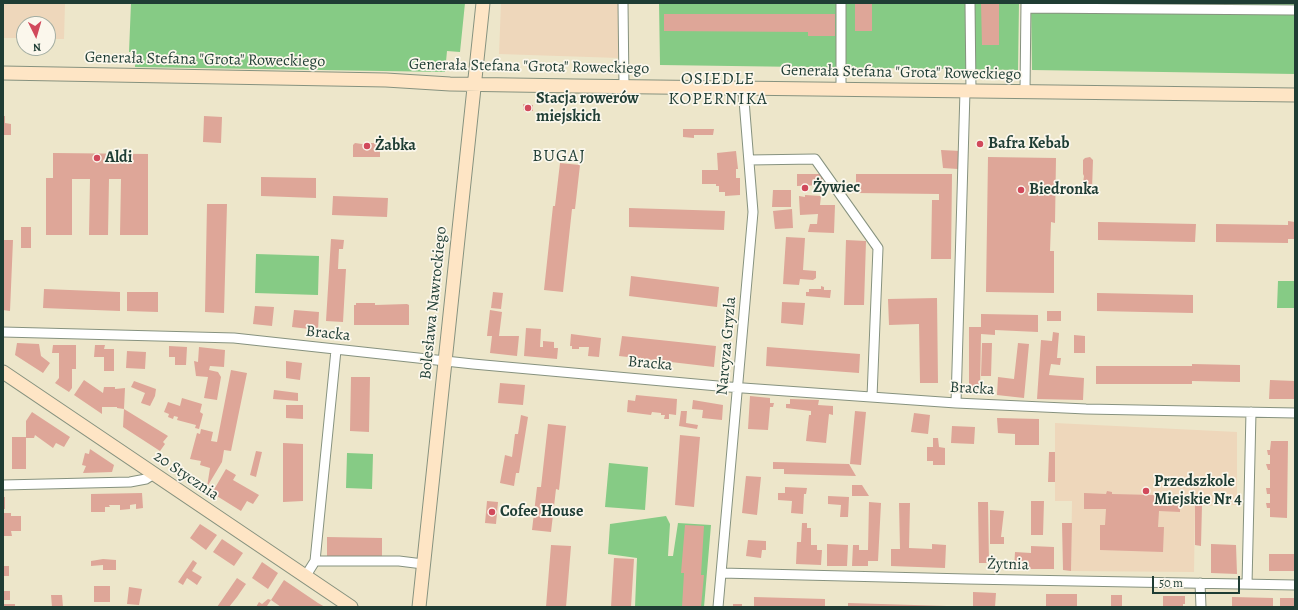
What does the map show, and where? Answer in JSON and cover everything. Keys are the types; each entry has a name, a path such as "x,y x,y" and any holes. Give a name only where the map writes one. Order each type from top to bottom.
{"street":[{"name":"Bolesława Nawrockiego","path":"419,607 483,3"},
{"path":"623,3 624,87"},
{"path":"841,3 841,89"},
{"path":"956,403 970,3"},
{"path":"1025,91 1026,6 1265,7 1295,10"},
{"name":"Generała Stefana \"Grota\" Roweckiego","path":"3,73 386,80 624,87 1295,95"},
{"name":"Narcyza Gryzla","path":"718,607 753,212 744,88"},
{"path":"749,160 815,159 878,248 872,397"},
{"name":"Bracka","path":"3,332 234,338 445,361 738,387 956,403 1086,409 1295,413"},
{"path":"305,577 315,561 336,350"},
{"name":"20 Stycznia","path":"3,372 351,607"},
{"path":"1247,584 1251,412"},
{"path":"3,485 130,482 146,479 154,474"},
{"path":"315,561 399,561 423,564"},
{"name":"Żytnia","path":"721,573 967,580 1295,585"},
{"path":"1200,583 1201,607"}],"shaded area":[{"path":"3,3 65,3 64,39 56,39 56,16 16,16 16,38 3,38"},
{"path":"501,3 620,3 619,58 499,54"},
{"name":"Przedszkole Miejskie Nr 4","path":"1055,423 1237,432 1237,505 1195,506 1194,572 1071,571 1072,501 1055,501"}],"green space":[{"path":"131,3 465,3 460,52 447,51 445,72 135,67 135,52 129,52"},
{"path":"659,3 1019,3 1018,70 660,65"},
{"path":"1031,3 1295,3 1295,74 1032,70"},
{"path":"256,254 319,256 318,295 255,293"},
{"path":"1278,281 1295,281 1295,308 1277,308"},
{"path":"347,453 373,454 372,489 346,488"},
{"path":"609,463 648,467 645,510 605,507"},
{"path":"666,516 670,524 668,556 673,556 678,523 711,525 704,607 635,607 637,558 608,554 610,524"}],"building":[{"path":"855,3 872,3 872,31 855,31"},
{"path":"981,3 999,3 999,45 982,45"},
{"path":"664,14 835,14 835,36 808,36 808,32 664,31"},
{"name":"Stacja rowerów miejskich","path":"523,104 533,105 533,111 523,110"},
{"path":"3,116 5,116 5,123 11,124 11,135 3,135"},
{"path":"204,116 222,117 221,143 203,142"},
{"path":"683,129 714,129 713,135 694,135 694,138 683,137"},
{"path":"355,143 369,145 371,143 378,143 380,145 380,157 353,157 353,145"},
{"path":"941,150 961,151 958,169 943,168"},
{"path":"736,151 738,169 736,169 736,178 740,178 740,195 725,196 725,192 719,192 719,186 716,186 716,184 702,184 702,170 718,170 717,153"},
{"path":"53,153 148,154 148,235 120,235 121,179 109,179 108,235 89,235 90,179 72,179 72,235 46,235 46,178 53,178"},
{"path":"988,157 1056,158 1055,223 1051,222 1050,251 1054,251 1054,293 986,292"},
{"path":"1090,157 1093,160 1092,190 1082,190 1084,176 1083,160"},
{"path":"560,163 580,165 575,209 572,209 563,292 544,290 553,206 555,206"},
{"path":"797,174 822,174 824,185 797,186"},
{"path":"856,174 952,174 951,259 931,259 932,200 939,200 939,194 856,193"},
{"path":"261,177 316,178 316,198 261,196"},
{"path":"773,190 791,190 791,207 772,207"},
{"path":"805,195 821,196 820,205 835,205 834,233 808,232 810,224 817,224 818,214 800,215 799,196 805,197"},
{"path":"333,196 388,198 387,217 332,215"},
{"path":"207,204 227,204 224,313 205,312"},
{"path":"629,208 725,211 724,230 629,227"},
{"path":"792,209 793,228 775,229 773,211"},
{"path":"1288,221 1295,222 1295,239 1288,239 1288,243 1216,242 1216,224 1288,225"},
{"path":"1098,222 1196,224 1195,242 1098,240"},
{"path":"21,227 31,227 31,248 21,248"},
{"path":"786,237 805,238 803,270 816,271 816,278 813,280 800,279 799,285 783,284"},
{"path":"331,239 344,240 343,249 339,249 338,269 346,269 343,322 326,321"},
{"path":"3,240 13,240 10,311 3,310"},
{"path":"846,240 866,241 864,305 844,305"},
{"path":"631,276 719,287 717,307 629,296"},
{"path":"821,286 824,287 824,290 831,290 830,298 806,296 806,292 809,292 809,289 821,289"},
{"path":"44,289 120,292 120,311 43,308"},
{"path":"127,292 158,292 158,312 127,311"},
{"path":"493,292 503,293 501,309 491,308"},
{"path":"1097,293 1193,295 1193,313 1097,311"},
{"path":"937,298 938,383 920,383 919,324 889,325 888,299"},
{"path":"782,302 805,303 803,325 781,323"},
{"path":"356,303 375,303 375,305 407,304 409,305 409,325 354,325 354,305 356,305"},
{"path":"255,306 274,307 272,326 253,324"},
{"path":"294,310 319,312 318,330 292,327"},
{"path":"490,310 502,312 499,336 519,336 517,356 490,353 492,336 487,336"},
{"path":"1047,311 1061,311 1061,321 1047,321"},
{"path":"981,314 1038,315 1038,332 995,330 995,335 981,334 980,391 969,391 969,327 981,327"},
{"path":"526,328 541,329 540,347 543,347 543,341 554,342 554,348 558,348 557,359 524,356"},
{"path":"1053,332 1059,333 1057,358 1061,358 1060,365 1051,364 1049,375 1084,378 1083,400 1037,399 1041,340 1052,341"},
{"path":"571,334 601,338 599,357 588,356 589,347 572,349 572,346 570,346"},
{"path":"1074,335 1085,336 1085,353 1074,353"},
{"path":"622,336 716,346 714,367 619,356"},
{"path":"17,343 39,344 41,356 50,363 43,373 15,355"},
{"path":"982,343 992,343 991,376 981,376"},
{"path":"1018,343 1029,344 1024,398 997,395 998,377 1014,379"},
{"path":"53,345 76,345 76,369 72,369 72,388 69,392 55,383 59,378 59,353 52,353"},
{"path":"95,345 105,345 104,349 114,349 114,371 104,371 104,357 94,357"},
{"path":"169,346 187,347 186,365 175,365 175,357 169,357"},
{"path":"199,347 225,350 224,367 210,366 209,370 218,372 221,377 217,400 204,398 208,377 196,376 194,361 198,362"},
{"path":"767,347 860,354 859,373 766,366"},
{"path":"127,351 146,352 145,369 126,368"},
{"path":"286,361 302,363 300,380 286,378"},
{"path":"1192,364 1240,365 1240,382 1192,381 1192,384 1096,384 1096,366 1192,366"},
{"path":"231,370 247,373 231,451 224,450 222,462 207,487 210,468 200,465 201,461 190,459 197,433 200,434 201,429 213,432 211,441 217,442"},
{"path":"351,377 370,377 369,432 350,431"},
{"path":"84,380 103,393 104,387 115,387 115,389 125,388 124,409 117,407 102,407 102,414 74,395"},
{"path":"1270,380 1295,381 1295,399 1269,399"},
{"path":"134,381 156,389 155,396 150,406 141,403 145,393 131,387"},
{"path":"500,383 525,385 523,405 498,403"},
{"path":"274,390 298,393 298,401 273,399"},
{"path":"636,395 677,399 676,415 669,414 669,419 664,419 665,415 661,415 661,413 652,412 651,415 627,412 628,400 635,401"},
{"path":"750,396 770,398 770,403 774,403 773,407 770,407 768,430 748,429"},
{"path":"182,398 202,404 200,412 203,414 199,429 195,428 196,425 177,420 178,417 174,416 173,419 168,417 169,414 164,412 168,402 180,406"},
{"path":"790,399 819,400 818,405 833,406 833,415 829,414 826,443 806,441 809,415 811,415 811,411 786,408 786,404 790,404"},
{"path":"693,400 723,405 722,420 702,418 703,410 692,409"},
{"path":"286,405 303,405 303,419 286,418"},
{"path":"124,409 168,436 163,442 165,444 160,451 123,427"},
{"path":"681,411 687,411 686,423 698,425 697,429 679,426"},
{"path":"855,411 866,412 861,465 850,464"},
{"path":"32,412 70,437 64,447 56,443 53,448 35,435 34,438 26,438 26,469 12,469 12,437 26,437 26,421"},
{"path":"914,413 930,415 928,434 911,432"},
{"path":"521,415 528,417 519,473 516,473 514,486 500,483 505,455 512,457 515,434 518,434"},
{"path":"997,418 1039,419 1039,445 1015,445 1015,434 998,433"},
{"path":"548,424 566,426 559,490 556,489 551,532 532,530 537,487 541,487"},
{"path":"952,426 975,427 974,444 951,443"},
{"path":"680,435 700,437 694,507 675,505"},
{"path":"933,438 938,438 939,447 945,448 945,465 933,465 933,461 927,461 927,447 933,447"},
{"path":"1271,441 1288,441 1287,518 1270,517 1270,508 1267,508 1266,503 1270,503 1270,494 1267,494 1266,488 1270,488 1270,470 1268,470 1266,464 1270,464 1270,455 1268,455 1267,450 1270,450"},
{"path":"283,443 303,444 303,501 283,502"},
{"path":"90,449 114,465 112,472 83,473 86,466 82,465 85,453 89,454"},
{"path":"256,451 262,452 256,477 250,475"},
{"path":"1049,452 1055,452 1055,482 1048,482"},
{"path":"773,462 849,464 856,476 784,474 784,469 773,469"},
{"path":"226,469 236,475 233,480 259,495 253,504 247,501 241,511 212,493"},
{"path":"746,476 761,477 757,515 742,513"},
{"path":"852,485 862,485 869,496 852,496"},
{"path":"785,487 807,488 806,494 804,494 803,514 791,513 792,501 778,500 778,493 785,493"},
{"path":"1107,491 1112,492 1112,494 1154,495 1154,493 1159,493 1159,496 1180,496 1180,512 1159,511 1158,527 1164,527 1163,552 1100,550 1100,525 1105,525 1106,509 1084,509 1084,493 1106,494"},
{"path":"142,493 143,508 136,509 136,504 130,505 130,509 120,510 120,505 109,505 110,507 105,507 105,512 91,512 91,494"},
{"path":"828,496 849,497 848,517 840,517 841,505 828,504"},
{"path":"3,497 5,497 5,509 3,509"},
{"path":"487,501 498,502 496,524 485,523"},
{"path":"1031,501 1044,501 1043,535 1031,535"},
{"path":"869,502 881,503 878,561 868,561 868,566 852,566 853,545 859,545 859,550 868,550"},
{"path":"978,502 988,502 989,563 979,563"},
{"path":"899,503 910,503 909,548 932,549 932,544 946,545 945,568 891,566 891,549 900,549"},
{"path":"1195,505 1202,505 1201,546 1195,545"},
{"path":"990,510 1004,511 1001,537 1004,537 1004,544 990,544"},
{"path":"3,513 11,513 11,516 21,516 21,531 11,531 12,536 3,536"},
{"path":"802,523 807,523 807,528 811,528 811,545 817,545 817,550 822,550 821,565 796,564 797,542 801,542"},
{"path":"1062,523 1072,523 1071,571 1063,570"},
{"path":"200,524 217,535 206,550 190,538"},
{"path":"685,525 704,526 701,575 704,575 701,607 682,607 684,573 681,573"},
{"path":"327,537 382,538 382,558 327,556"},
{"path":"222,539 243,553 234,566 213,552"},
{"path":"748,540 766,541 766,550 762,550 761,558 746,556"},
{"path":"827,544 848,545 847,566 827,566"},
{"path":"1211,544 1236,545 1237,574 1211,573"},
{"path":"551,545 571,546 566,607 546,607"},
{"path":"1031,546 1054,547 1054,569 1014,569 1015,552 1031,553"},
{"path":"1269,554 1295,554 1295,571 1269,571"},
{"path":"614,558 634,559 631,607 611,607"},
{"path":"103,559 116,560 116,570 103,570 103,565 91,566 91,561"},
{"path":"193,560 197,563 192,571 202,577 197,585 187,578 183,585 178,582"},
{"path":"262,562 278,573 268,589 252,578"},
{"path":"3,566 9,566 9,576 3,576"},
{"path":"237,578 246,584 229,607 217,607"},
{"path":"284,580 325,607 281,607 271,600"},
{"path":"94,586 110,586 110,602 94,602"},
{"path":"129,587 142,589 139,605 127,604"},
{"path":"3,591 10,591 10,600 3,600"},
{"path":"973,592 996,593 995,607 973,607"},
{"path":"1046,594 1077,594 1077,607 1046,607"},
{"path":"51,595 62,595 63,607 52,607"},
{"path":"1111,595 1122,595 1122,607 1111,607"},
{"path":"1163,596 1185,596 1185,604 1183,604 1183,607 1163,607"},
{"path":"754,597 825,599 825,607 754,607"},
{"path":"1232,597 1273,598 1273,607 1232,607"},
{"path":"1280,598 1295,598 1295,607 1280,607"},
{"path":"268,599 271,600 267,606 269,607 256,607 259,602 262,604"},
{"path":"848,603 947,606 947,607 848,607"},
{"path":"3,604 15,604 15,607 3,607"},
{"path":"733,604 742,604 742,607 733,607"}],"place":[{"name":"Stacja rowerów miejskich","path":"528,108"},
{"name":"Bafra Kebab","path":"980,144"},
{"name":"Żabka","path":"367,146"},
{"name":"Aldi","path":"97,158"},
{"name":"Żywiec","path":"805,188"},
{"name":"Biedronka","path":"1021,190"},
{"name":"Przedszkole Miejskie Nr 4","path":"1146,491"},
{"name":"Cofee House","path":"492,512"}],"district":[{"name":"OSIEDLE KOPERNIKA","path":"718,90"},
{"name":"BUGAJ","path":"559,157"}]}
